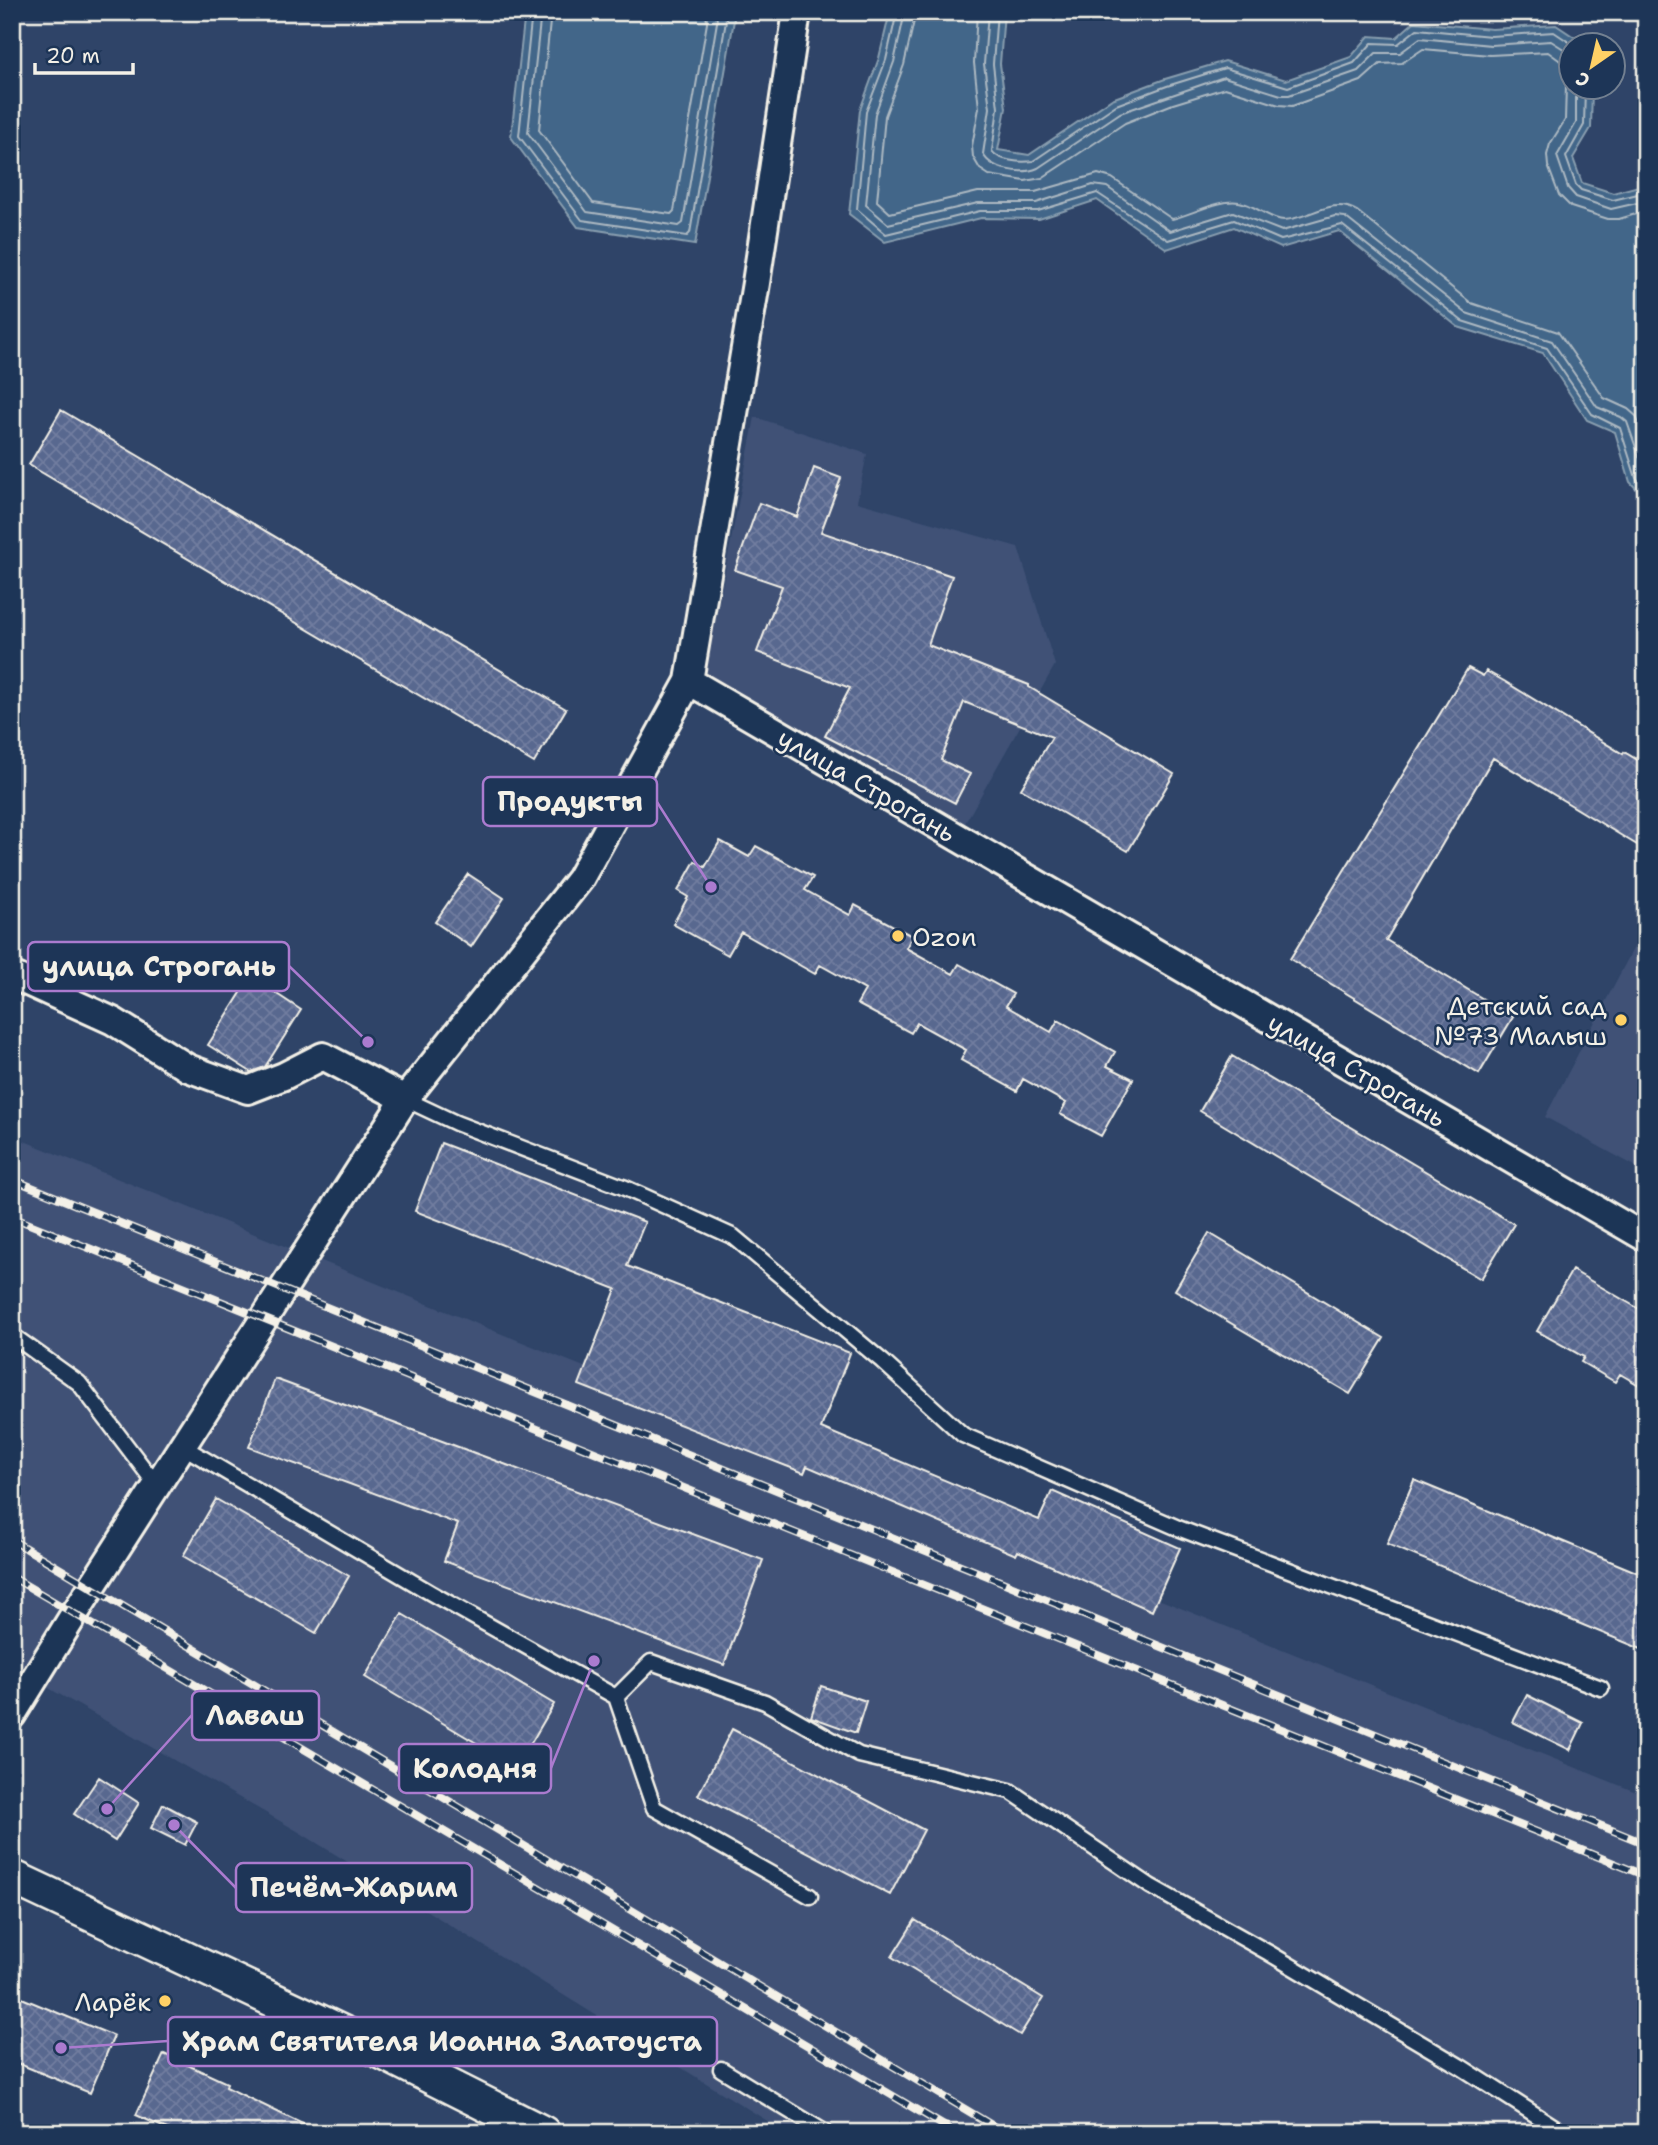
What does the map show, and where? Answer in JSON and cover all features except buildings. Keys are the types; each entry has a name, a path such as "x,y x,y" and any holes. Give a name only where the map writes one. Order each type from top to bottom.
{"street":[{"path":"12,1715 405,1099 580,879 689,681 797,12"},
{"name":"улица Строгань","path":"689,681 1646,1238"},
{"path":"12,975 113,1021 188,1068 248,1090 284,1076 323,1056 405,1099"},
{"path":"12,1877 352,2037 542,2133"}],"lane":[{"path":"405,1099 456,1123 623,1187 734,1237 881,1361 963,1435 1178,1528 1601,1688"},
{"path":"12,1335 79,1383 157,1486"},
{"path":"182,1446 431,1593 616,1697 654,1808 810,1896"},
{"path":"616,1697 651,1661 765,1702 859,1755 1010,1791 1150,1886 1389,2024 1564,2133"},
{"path":"721,2069 827,2133"}],"shaded area":[{"path":"755,417 867,454 857,502 1018,547 1055,665 964,825 705,674"},
{"name":"Детский сад №73 Малыш","path":"1646,924 1646,1172 1545,1117"},
{"path":"12,1136 1646,1796 1646,2133 787,2133 299,1832 12,1667"}],"water":[{"path":"525,12 731,12 734,20 695,245 578,227 511,137"},
{"path":"890,12 1004,12 1000,64 1006,108 998,150 1029,155 1112,99 1225,61 1286,80 1351,57 1369,36 1396,38 1414,22 1492,29 1556,25 1566,32 1556,32 1556,102 1592,102 1591,128 1573,158 1582,183 1613,193 1646,184 1646,499 1630,482 1615,432 1587,420 1543,353 1458,327 1339,231 1281,248 1234,227 1167,249 1097,200 1039,219 981,218 885,242 849,214 860,110 879,58"}],"railway":[{"path":"12,1179 1646,1844"},
{"path":"12,1217 1646,1876"},
{"path":"12,1540 1005,2133"},
{"path":"12,1577 956,2133"}],"place":[{"name":"Продукты","path":"711,887"},
{"name":"Ozon","path":"898,936"},
{"name":"Детский сад №73 Малыш","path":"1621,1020"},
{"name":"улица Строгань","path":"368,1042"},
{"name":"Колодня","path":"594,1661"},
{"name":"Лаваш","path":"107,1809"},
{"name":"Печём-Жарим","path":"174,1825"},
{"name":"Ларёк","path":"165,2001"},
{"name":"Храм Святителя Иоанна Златоуста","path":"61,2048"}]}
